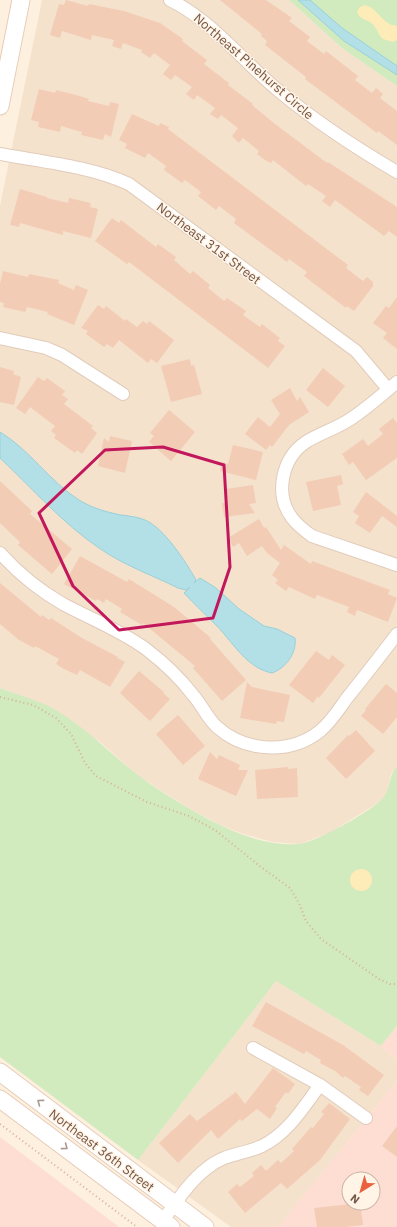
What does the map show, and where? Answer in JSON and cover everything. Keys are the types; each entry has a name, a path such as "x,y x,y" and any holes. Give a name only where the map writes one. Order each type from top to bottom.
{"main road":[{"path":"0,106 21,0"},
{"name":"Northeast 36th Street","path":"0,1072 205,1227"},
{"name":"Northeast 36th Street","path":"0,1099 167,1224"}],"street":[{"name":"Northeast Pinehurst Circle","path":"170,0 200,18 279,91 326,128 397,172"},
{"name":"Northeast 31st Street","path":"0,154 92,171 129,184 356,351 393,385"},
{"path":"0,338 46,348 62,355 123,394"},
{"path":"393,385 369,407 350,420 306,442 296,452 283,475 282,489 291,517 301,528 312,536 397,565"},
{"path":"0,553 24,576 51,597 110,627 145,649 193,694 215,725 234,739 255,747 269,748 296,743 319,731 333,716 397,634"},
{"path":"254,1048 320,1085 366,1118"},
{"path":"167,1224 175,1205 204,1169 231,1154 260,1146 273,1140 285,1130 320,1085"}],"path":[{"path":"0,697 33,705 56,718 71,734 84,763 96,776 147,802 189,816 214,830 290,888 299,903 306,922 325,942 379,979 390,984 397,984"},
{"path":"0,1124 137,1227"}],"highlighted area":[{"path":"163,447 224,465 230,567 213,618 119,630 73,586 39,513 105,450"}],"shaded area":[{"path":"42,0 289,0 342,48 397,86 397,766 391,774 387,794 381,801 331,832 300,844 273,842 243,834 220,825 187,807 140,777 101,743 53,709 0,688 0,206"},
{"path":"276,981 381,1046 397,1060 397,1081 278,1227 231,1227 138,1160"},
{"path":"397,1026 397,1060 381,1046"},
{"path":"397,1081 397,1227 278,1227"},
{"path":"0,1137 119,1227 0,1227"}],"green space":[{"path":"289,0 397,0 397,86 342,48"},
{"path":"0,688 54,709 87,732 142,779 197,813 230,830 264,841 281,844 299,844 329,833 342,826 366,812 381,800 387,792 392,775 397,766 397,1026 381,1046 276,981 138,1160 0,1057"}],"sand":[{"path":"365,5 375,10 389,24 397,26 397,40 393,42 383,39 370,22 358,15 357,12 360,7"},
{"path":"361,869 369,872 372,880 369,888 361,891 353,888 350,880 353,872"}],"water":[{"path":"298,0 310,0 342,28 397,66 397,75 344,41"},
{"path":"0,432 11,439 58,484 79,500 115,514 145,520 160,530 174,546 186,564 196,580 194,583 200,578 216,588 239,609 264,626 277,629 295,638 294,649 290,659 282,668 272,673 255,666 248,661 217,626 184,593 190,587 186,590 178,588 118,560 72,528 0,458"}],"building":[{"path":"66,0 88,6 89,4 124,11 160,23 183,39 182,41 207,60 204,64 229,83 228,85 253,104 252,105 275,124 327,163 328,162 397,207 397,237 389,231 384,236 335,200 330,207 322,201 326,196 308,184 306,186 273,160 271,163 265,160 257,154 259,151 243,138 239,143 232,136 238,128 221,115 218,119 210,114 215,108 197,95 194,100 186,94 192,87 175,75 171,80 163,74 170,65 154,53 150,58 141,52 142,50 123,43 121,49 112,46 114,40 92,35 91,40 62,31 60,38 50,35 59,4 64,5"},
{"path":"220,0 266,0 292,18 289,21 310,37 307,41 324,54 326,51 358,76 355,80 372,93 376,88 383,94 380,98 397,111 397,145 378,131 377,133 305,79 306,77 265,45 267,41 261,36 262,34"},
{"path":"39,89 55,93 56,90 89,99 88,101 109,106 110,102 119,104 111,137 105,134 103,140 81,135 82,132 61,126 60,132 38,127 39,122 31,120"},
{"path":"132,114 159,126 160,123 169,127 168,129 348,265 346,268 363,281 367,277 373,282 373,286 354,311 347,306 346,308 304,276 307,272 289,259 287,262 234,223 236,219 219,206 216,210 198,196 201,192 185,180 182,183 164,170 166,166 148,153 145,158 125,148 127,144 119,140"},
{"path":"20,189 68,203 69,198 91,203 90,207 98,209 91,238 63,231 63,235 20,223 19,227 10,225"},
{"path":"112,218 119,223 121,220 156,247 158,244 176,257 174,260 190,274 193,271 210,285 208,288 224,301 227,298 246,311 243,315 260,327 262,324 280,338 278,341 285,346 268,368 129,262 127,264 95,241"},
{"path":"3,271 28,277 29,274 59,280 58,283 74,290 76,285 88,290 74,325 47,314 48,312 27,307 25,312 3,307 4,303 0,302 0,284"},
{"path":"397,297 397,349 383,338 387,333 373,323 386,306 389,308"},
{"path":"98,305 104,309 106,306 125,321 126,319 137,327 143,321 147,324 149,321 174,340 157,363 151,359 148,363 119,340 113,348 107,344 104,347 86,334 88,331 81,328"},
{"path":"190,359 191,366 194,365 202,394 171,402 161,366"},
{"path":"0,367 14,371 13,374 21,377 14,405 0,402"},
{"path":"323,368 345,386 328,407 306,390"},
{"path":"38,377 44,381 47,378 65,391 62,395 68,399 64,404 93,426 91,428 97,433 82,454 77,450 75,453 54,438 56,435 51,431 55,426 30,407 25,414 16,408"},
{"path":"290,388 297,401 300,397 309,412 289,425 272,447 270,445 266,450 245,434 258,417 270,427 280,414 271,400"},
{"path":"169,410 195,432 171,461 149,442 154,436 150,433"},
{"path":"393,418 397,423 397,458 366,480 353,462 349,465 342,454 363,439 368,446 383,434 379,429"},
{"path":"110,436 132,441 125,473 98,466 104,438 109,442"},
{"path":"233,445 263,452 256,480 220,471 222,462 228,464"},
{"path":"341,475 343,484 337,486 341,505 313,511 306,482"},
{"path":"0,481 32,511 30,514 72,549 52,574 18,545 20,542 0,523"},
{"path":"253,485 256,503 249,504 255,513 224,517 222,503 228,503 226,489"},
{"path":"366,492 397,516 397,527 382,516 370,533 355,523 359,516 353,512"},
{"path":"259,519 281,550 284,545 311,564 312,561 390,590 388,594 397,598 388,622 357,610 355,616 347,612 349,607 317,595 315,599 289,587 286,591 275,583 278,580 272,575 280,563 267,553 262,546 247,556 239,543 233,547 228,538"},
{"path":"80,556 127,582 129,579 174,607 211,638 210,639 246,680 222,701 193,668 195,666 143,623 142,625 120,612 122,609 106,599 104,603 97,599 96,601 64,584"},
{"path":"0,583 41,617 42,615 49,620 51,618 82,638 125,662 110,687 80,670 77,675 64,669 56,664 59,659 35,646 34,648 19,640 0,624"},
{"path":"316,651 329,660 332,655 345,665 319,698 318,696 313,703 289,685"},
{"path":"139,671 170,699 150,721 120,693"},
{"path":"247,682 252,687 290,695 284,722 277,721 276,724 240,718"},
{"path":"386,684 397,693 397,717 383,734 361,716"},
{"path":"178,715 205,746 183,765 156,734"},
{"path":"356,730 375,751 346,779 326,758 348,735 349,736"},
{"path":"210,752 217,759 219,755 240,765 238,770 248,770 236,796 198,779"},
{"path":"288,767 288,769 297,768 298,797 257,799 255,770"},
{"path":"266,1002 343,1045 384,1075 368,1096 359,1090 361,1087 345,1076 343,1078 335,1071 320,1063 321,1060 306,1051 304,1054 252,1026"},
{"path":"273,1068 295,1084 288,1094 286,1092 275,1107 277,1108 270,1119 257,1109 242,1121 240,1119 218,1139 211,1130 178,1163 159,1143 190,1114 197,1121 236,1092 245,1104"},
{"path":"329,1103 350,1119 320,1160 287,1189 281,1183 245,1213 228,1192 237,1184 240,1187 254,1176 252,1173 261,1165 266,1171 278,1160 281,1163 294,1151 292,1149 311,1127 313,1128 324,1114 321,1112"},
{"path":"397,1126 397,1157 382,1146"},
{"path":"341,1205 341,1211 361,1211 363,1225 346,1227 317,1227 314,1208"}]}
